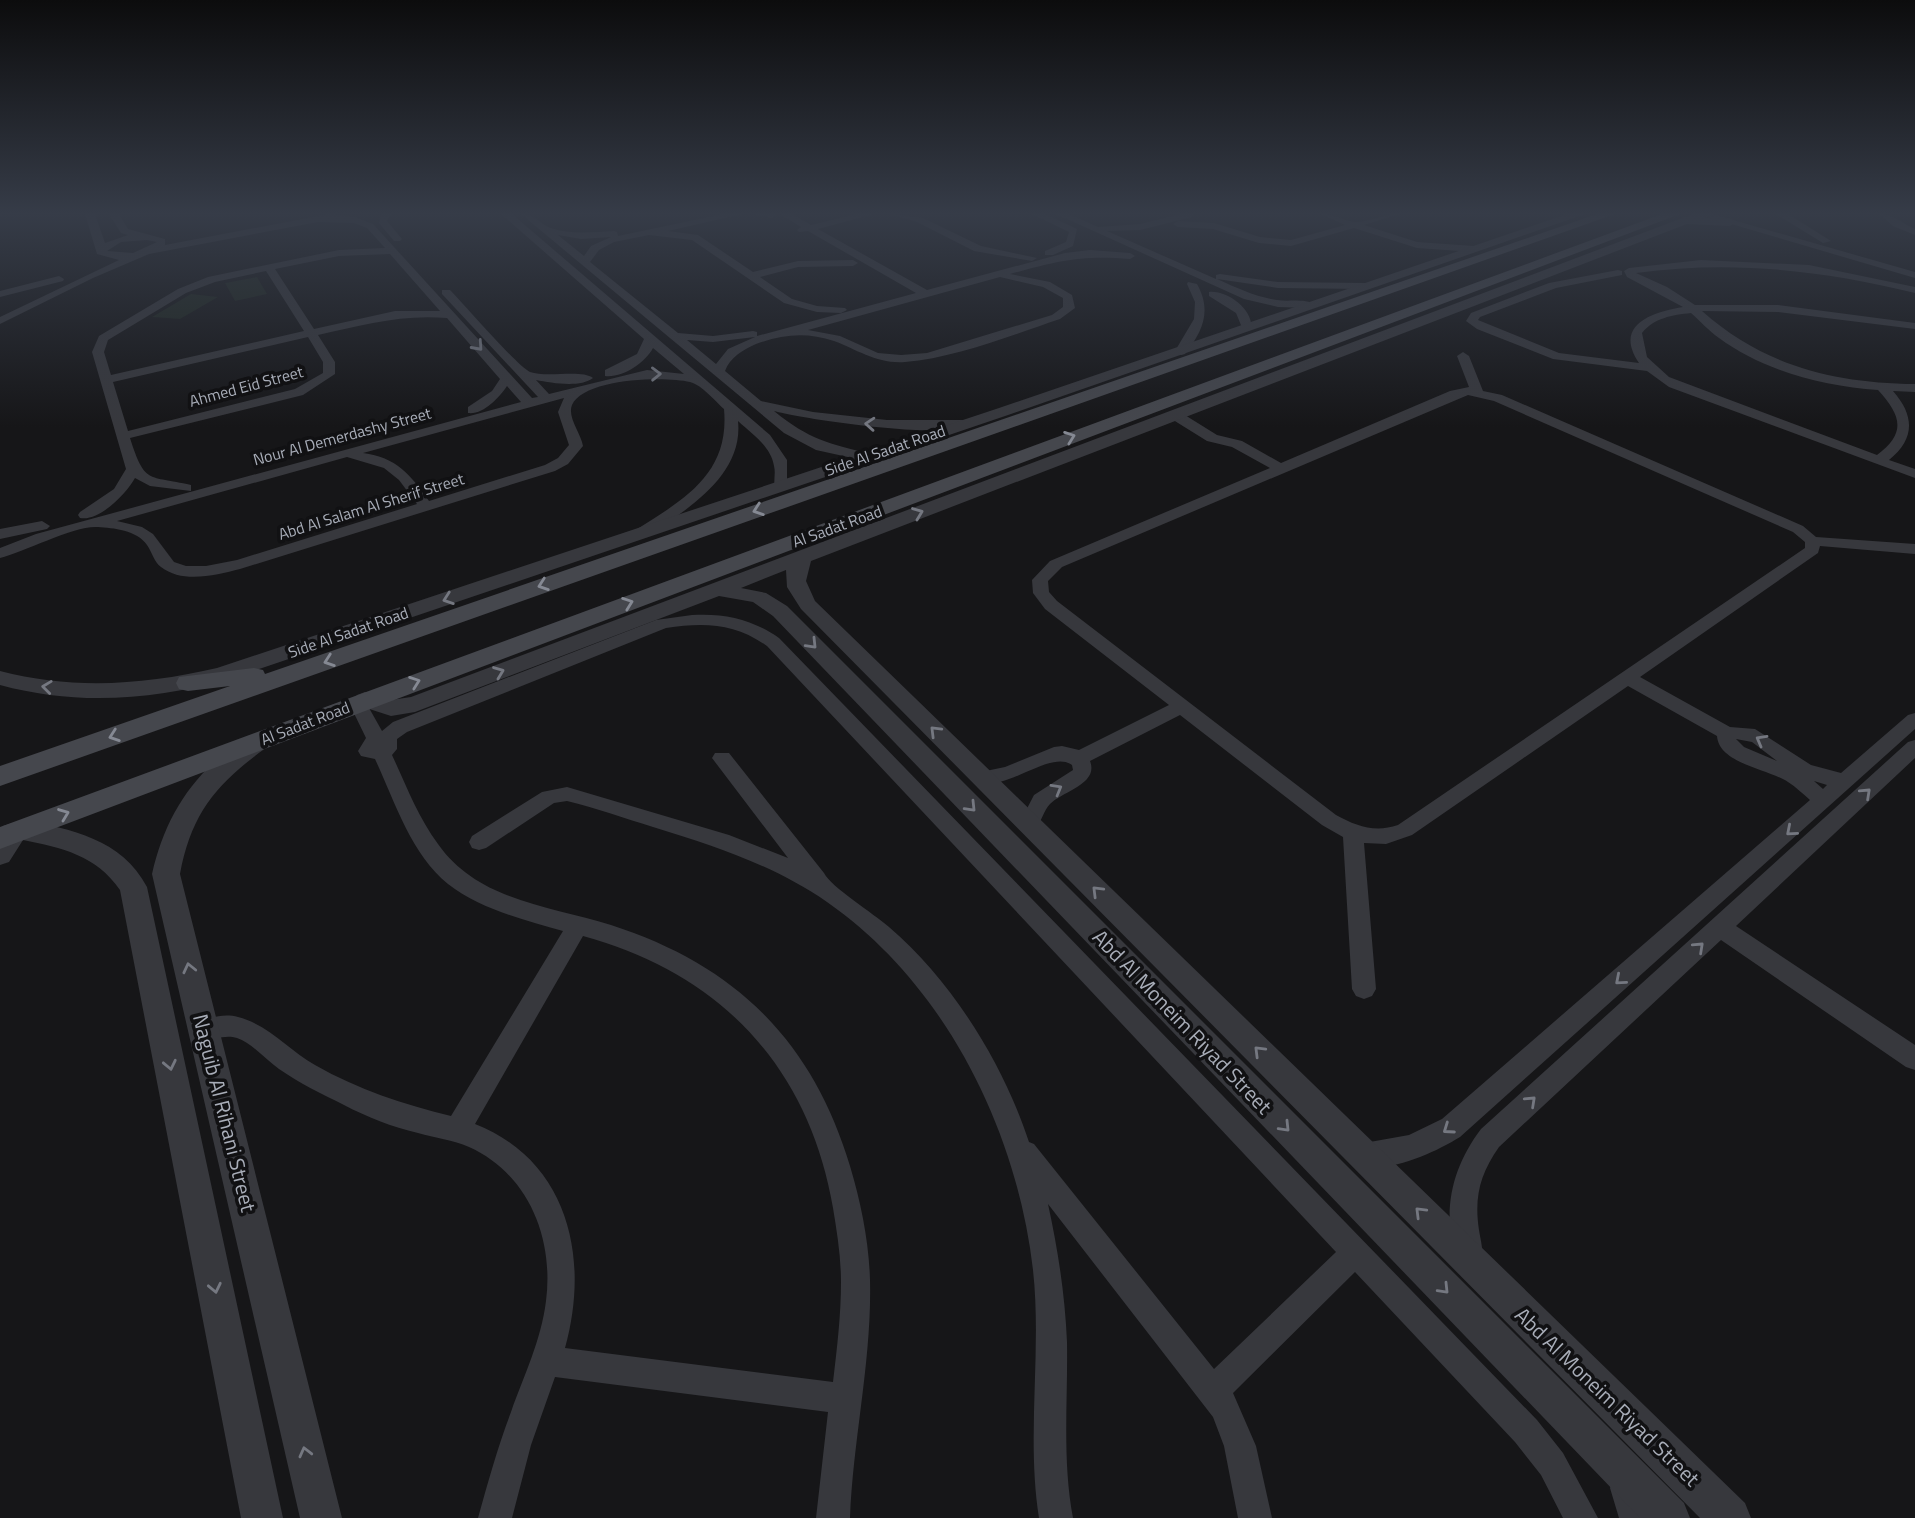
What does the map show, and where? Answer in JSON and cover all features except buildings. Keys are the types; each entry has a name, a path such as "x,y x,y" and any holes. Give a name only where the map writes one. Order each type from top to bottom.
{"main road":[{"path":"0,776 297,672 863,466 934,448 1044,410 1116,379 1395,285"},
{"name":"Al Sadat Road","path":"8,839 361,702 898,504 1101,425 1238,383 1505,285"},
{"path":"1005,411 1044,410"},
{"path":"1101,425 1154,423"},
{"path":"934,448 927,459 934,470 954,476 976,474"},
{"path":"1028,471 1042,448"},
{"path":"863,466 902,480 908,492 898,504"},
{"path":"188,683 297,672"}],"street":[{"path":"0,294 42,285"},
{"path":"0,321 72,285"},
{"path":"185,493 150,482 133,469 97,348 110,333 199,285"},
{"path":"279,285 311,334"},
{"path":"423,285 507,378 541,410 565,405 578,390"},
{"path":"440,285 543,395"},
{"path":"589,285 765,438 779,456 783,475 780,486"},
{"path":"613,285 789,430 863,466"},
{"path":"765,285 788,301 806,307 845,312"},
{"path":"883,285 891,293"},
{"path":"905,285 921,292"},
{"path":"674,336 725,339 845,312 891,293 921,292 942,285"},
{"path":"718,373 724,359 737,348 787,323 848,342 864,352 887,359 928,356 1064,313 1070,302 1068,297 1046,285"},
{"path":"1192,285 1217,296 1244,314 1247,328"},
{"path":"1181,351 1198,328 1202,317 1199,295 1192,285"},
{"path":"1219,285 1270,302 1310,305"},
{"path":"1277,285 1366,286"},
{"path":"1559,285 1538,289 1475,315 1472,321 1481,327 1557,356 1648,368 1695,393 1915,474"},
{"path":"1648,285 1693,309 1723,336 1773,362 1807,373 1882,387 1915,388"},
{"name":"Side Al Sadat Road","path":"0,678 43,687 84,691 119,691 188,683 257,663 780,486 863,466 963,424 1116,379 1181,351 1366,286"},
{"path":"1217,296 1231,295 1233,291"},
{"path":"394,314 431,294"},
{"path":"787,323 788,301"},
{"path":"617,309 636,304"},
{"path":"1648,368 1635,346 1636,333 1647,321 1693,309 1778,309 1838,314 1915,326"},
{"path":"845,312 841,328 848,342"},
{"path":"106,380 394,314 449,314"},
{"name":"Ahmed Eid Street","path":"123,436 312,386 329,374 331,367 311,334"},
{"name":"Nour Al Demerdashy Street","path":"543,395 635,361 650,345 650,338"},
{"path":"1463,356 1477,392"},
{"path":"523,374 555,380 595,377"},
{"name":"Nour Al Demerdashy Street","path":"543,395 647,374 698,379"},
{"path":"473,410 496,394 507,378"},
{"path":"361,702 391,708 415,704 1180,413 1238,383"},
{"path":"1880,460 1896,451 1906,440 1909,427 1905,414 1882,387"},
{"path":"1812,541 1813,550 1810,554 1405,830 1384,837 1353,833 1329,820 1051,605 1041,593 1040,580 1056,564 1454,394 1477,392 1498,398 1798,529 1812,541 1915,550"},
{"name":"Nour Al Demerdashy Street","path":"541,410 543,395"},
{"path":"752,401 807,416 859,424 963,424"},
{"path":"639,534 689,502 716,475 730,447 733,433 730,407"},
{"name":"Nour Al Demerdashy Street","path":"185,493 335,457 508,409 541,410"},
{"name":"Nour Al Demerdashy Street","path":"0,534 86,520 473,410 541,410"},
{"name":"Abd Al Salam Al Sherif Street","path":"86,520 134,528 152,541 166,564 174,568 213,570 535,474 563,461 576,446 576,438 541,410"},
{"path":"1180,413 1205,426 1212,439 1237,444 1281,468"},
{"path":"765,438 783,436 789,430"},
{"path":"402,460 425,432"},
{"path":"335,457 402,460"},
{"path":"402,460 426,507"},
{"path":"86,520 120,492 133,469"},
{"path":"152,541 159,515 185,493"},
{"name":"Nour Al Demerdashy Street","path":"0,554 70,524"},
{"name":"Abd Al Moneim Riyad Street","path":"804,556 794,574 796,610 1162,1002 1669,1518"},
{"name":"Abd Al Moneim Riyad Street","path":"666,590 745,592 796,610 983,778 1730,1518"},
{"path":"380,744 400,727 662,624 683,620 725,620 761,632 1526,1431 1552,1464 1581,1518"},
{"path":"1629,678 1727,734 1725,739 1737,752 1818,776 1847,781"},
{"path":"361,702 430,850 449,872 475,890 497,900 662,953 698,972 732,996 762,1025 783,1051 813,1098 832,1143 842,1180 853,1248 855,1295 845,1399 834,1474 832,1518"},
{"path":"1078,759 1182,706"},
{"path":"1362,1154 1392,1153 1416,1147 1451,1128 1915,719"},
{"name":"Naguib Al Rihani Street","path":"261,740 230,761 204,786 171,844 166,874 321,1518"},
{"path":"1472,1265 1463,1219 1462,1194 1467,1172 1490,1138 1915,747"},
{"path":"983,778 1015,771 1055,753 1068,753 1078,759 1083,768 1082,773 1041,800 1029,824"},
{"path":"722,758 823,888"},
{"path":"1785,766 1825,801"},
{"path":"479,842 550,797 567,794 745,847 823,888 859,914 893,944 932,988 975,1052 997,1095 1015,1141 1049,1206 1214,1390 1234,1425 1255,1518"},
{"path":"745,847 779,831"},
{"path":"1353,833 1364,989"},
{"path":"8,839 60,838 96,850 122,870 133,887 262,1518"},
{"path":"133,887 166,874"},
{"path":"457,1131 578,925"},
{"path":"1720,927 1915,1059"},
{"path":"1162,1002 1190,982"},
{"path":"204,1031 227,1026 246,1030 316,1079 359,1100 405,1118 485,1141 511,1158 533,1180 549,1207 559,1240 562,1277 558,1318 547,1362 523,1419 495,1518"},
{"path":"1049,1206 1052,1348 1049,1450 1056,1518"},
{"path":"1214,1390 1355,1253"},
{"path":"547,1362 845,1399"},
{"path":"1618,1467 1636,1518"}],"shaded area":[{"path":"226,285 262,285 267,294 235,301"},
{"path":"191,294 218,297 180,319 152,317"}]}
